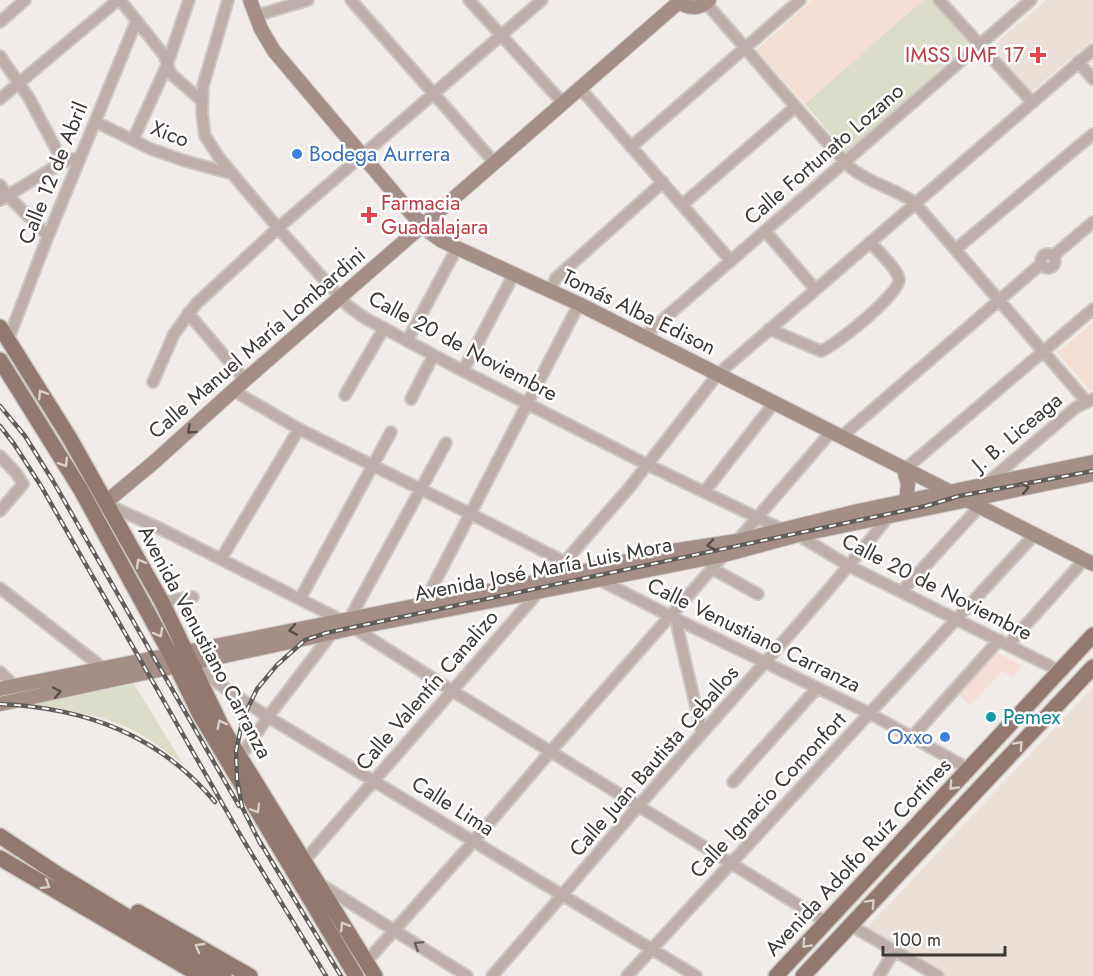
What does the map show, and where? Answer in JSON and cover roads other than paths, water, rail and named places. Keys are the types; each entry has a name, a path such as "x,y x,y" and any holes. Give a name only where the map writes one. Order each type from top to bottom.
{"main road":[{"name":"Avenida Venustiano Carranza","path":"4,334 64,430 162,602 221,725 375,976"},
{"name":"Avenida Venustiano Carranza","path":"0,360 81,490 174,661 199,713 356,976"},
{"name":"Avenida Adolfo Ruíz Cortines","path":"776,976 1093,635"},
{"name":"Avenida Adolfo Ruíz Cortines","path":"803,976 1093,667"},
{"path":"0,836 59,875 224,976"},
{"path":"0,858 201,976"},
{"path":"59,875 83,881 108,893 250,976"},
{"path":"91,912 111,931 181,976"}],"street":[{"path":"0,22 25,0"},
{"path":"0,99 119,0 164,55 171,74 201,100"},
{"path":"133,140 167,65 189,0"},
{"name":"Calle 20 de Noviembre","path":"228,0 206,70 201,100 205,136 278,228 339,298 365,318 433,356 648,465 781,529"},
{"path":"249,5 308,0"},
{"path":"351,0 494,162"},
{"path":"468,0 562,102"},
{"path":"153,382 174,334 188,313 278,228 542,0"},
{"path":"631,147 800,0"},
{"path":"939,0 1032,102"},
{"name":"Calle Fortunato Lozano","path":"643,337 1031,0"},
{"path":"678,1 692,8 707,2 794,108 844,161 861,176 903,194 915,203 1044,352 1090,400"},
{"name":"Calle Manuel María Lombardini","path":"107,503 244,380 678,1"},
{"name":"Tomás Alba Edison","path":"249,5 274,51 431,233 457,248 579,304 1088,562"},
{"name":"Calle 12 de Abril","path":"4,334 96,122 135,22"},
{"name":"Calle Valentín Canalizo","path":"304,861 648,465 718,374 1093,50"},
{"path":"0,56 29,98 63,162"},
{"path":"1078,62 1093,79"},
{"path":"579,87 731,261"},
{"path":"682,206 794,108"},
{"name":"Xico","path":"96,122 151,149 234,174"},
{"path":"956,249 1093,134"},
{"path":"4,197 63,162 80,157"},
{"path":"549,291 556,278 663,182"},
{"path":"0,185 4,197 48,236"},
{"path":"736,541 836,435 1000,302 1041,264 1046,268 1051,267 1055,261 1053,256 1093,222"},
{"path":"766,232 815,289"},
{"path":"769,329 820,351 835,344 855,327 886,300 899,284 899,279 891,266 870,242"},
{"path":"407,341 457,248"},
{"path":"463,371 514,274"},
{"path":"424,603 579,304"},
{"path":"906,502 908,484 904,470 1093,309"},
{"path":"188,313 244,380"},
{"path":"345,395 384,328"},
{"path":"411,399 433,356"},
{"name":"Calle Venustiano Carranza","path":"234,391 299,429 422,489 597,580 869,713 969,769"},
{"name":"J. B. Liceaga","path":"902,591 974,503 986,484 1061,419 1090,400"},
{"path":"705,491 774,403"},
{"path":"221,559 299,429"},
{"path":"300,599 391,432"},
{"path":"348,622 446,443"},
{"path":"0,456 23,484 0,511"},
{"name":"Avenida José María Luis Mora","path":"0,704 424,603 550,579 665,552 736,541 781,529 1093,462"},
{"name":"Avenida José María Luis Mora","path":"190,657 332,633 348,622 538,592 724,555 798,535 889,516 974,503 1093,474"},
{"path":"107,503 348,622 451,690 826,922"},
{"name":"Calle Juan Bautista Ceballos","path":"492,976 638,806 766,663 889,516"},
{"name":"Calle Ignacio Comonfort","path":"627,976 1035,534"},
{"name":"Calle 20 de Noviembre","path":"798,535 849,566 1060,671"},
{"path":"366,962 396,931 551,751 674,618 711,568 724,555"},
{"path":"912,737 1003,643 1088,562"},
{"path":"711,568 758,594"},
{"path":"0,588 103,668"},
{"path":"162,602 193,597"},
{"path":"674,618 702,734"},
{"path":"234,772 239,756 332,633"},
{"name":"Calle Lima","path":"190,657 216,682 268,717 696,976"},
{"name":"Avenida José María Luis Mora","path":"0,689 103,668 174,661"},
{"path":"0,672 15,686"},
{"path":"733,782 817,688"},
{"path":"317,882 467,976"},
{"path":"850,925 938,976"},
{"path":"879,976 895,950"}],"railway":[{"path":"0,406 25,436 53,481 239,806"},
{"path":"0,426 41,486 242,838 326,976"},
{"path":"261,845 242,807 237,779 236,751 243,718 257,689 277,665 305,640 326,633 926,506 959,496 1093,471"},
{"path":"0,704 62,712 119,729 170,759 215,802"},
{"path":"257,837 341,976"}],"place":[{"name":"IMSS UMF 17","path":"1038,55"},
{"name":"Bodega Aurrera","path":"297,154"},
{"name":"Farmacia Guadalajara","path":"369,215"},
{"name":"Pemex","path":"991,717"},
{"name":"Oxxo","path":"945,737"}]}
